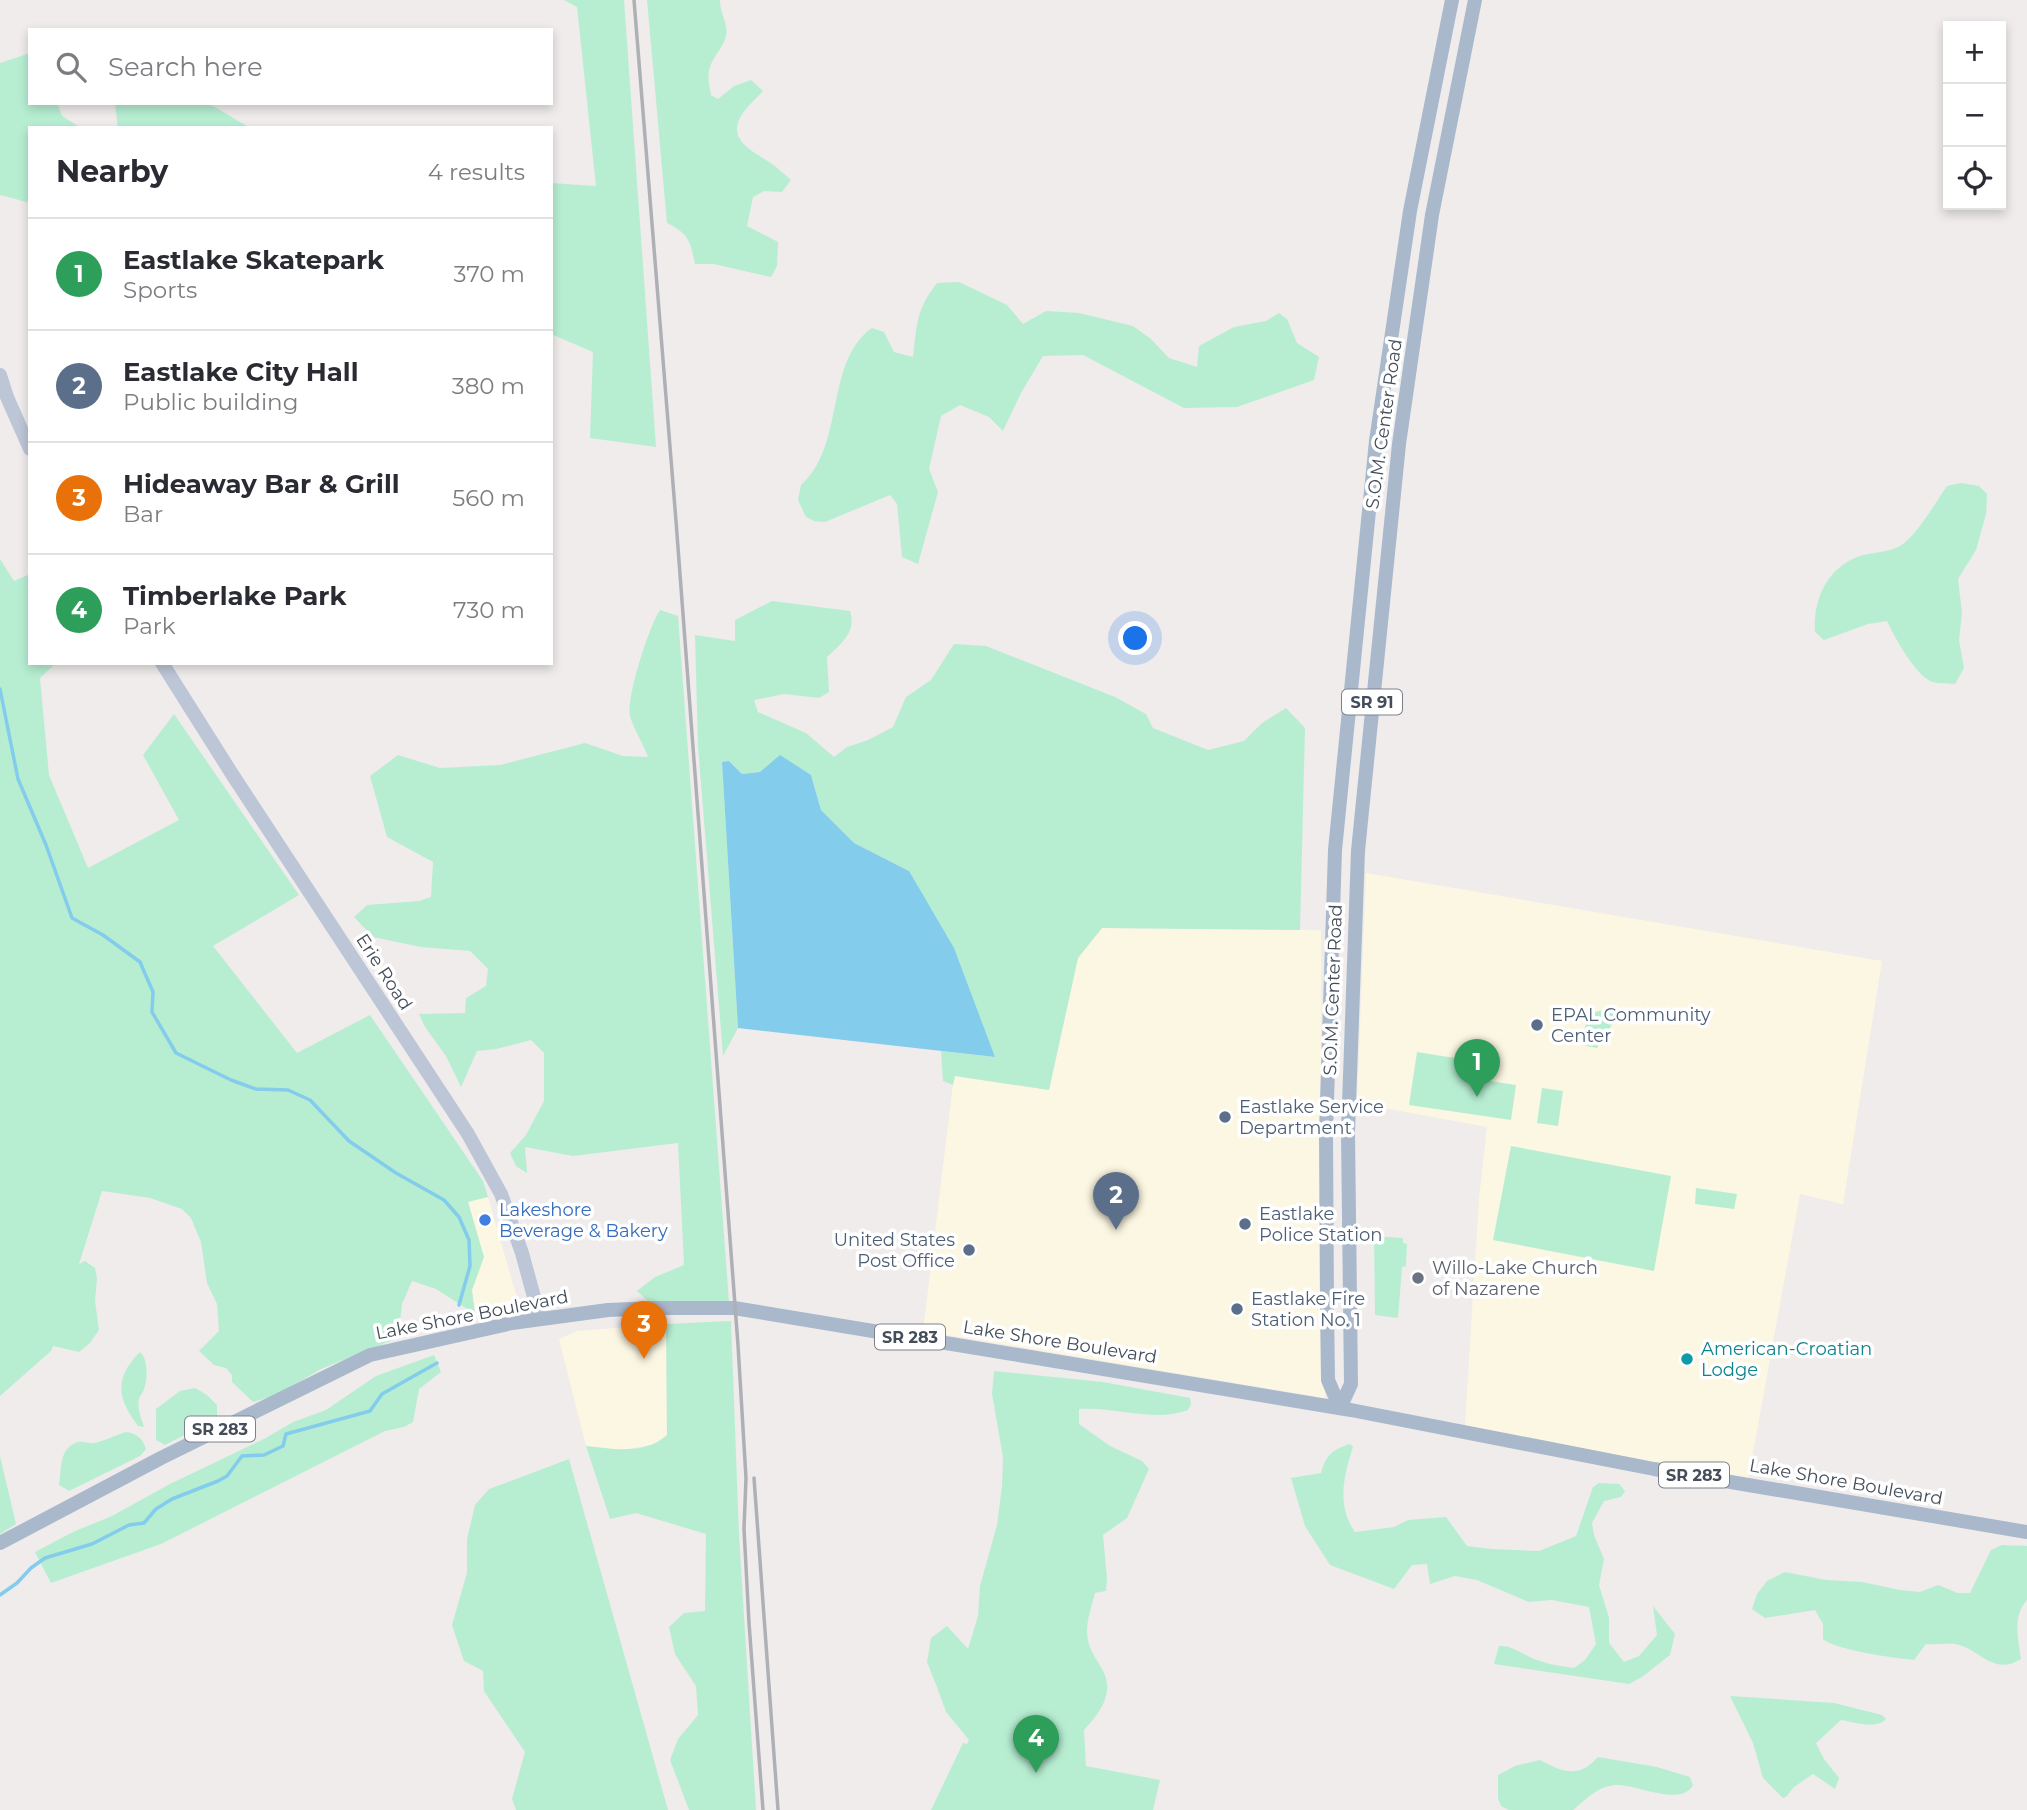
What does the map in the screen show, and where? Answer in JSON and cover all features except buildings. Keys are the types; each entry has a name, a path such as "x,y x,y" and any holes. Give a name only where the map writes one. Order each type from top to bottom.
{"main road":[{"name":"S.O.M. Center Road","path":"1340,1408 1328,1380 1327,1307 1326,1132 1335,850 1376,441 1410,211 1452,0"},
{"name":"S.O.M. Center Road","path":"1340,1408 1351,1384 1348,1132 1351,1006 1358,852 1372,696 1399,444 1432,215 1475,0"},
{"name":"Lake Shore Boulevard","path":"0,1543 161,1458 370,1355 512,1323 608,1310 734,1308 1340,1408 1654,1469 2027,1532"}],"street":[{"path":"0,375 28,444"},
{"name":"Erie Road","path":"163,665 468,1134 501,1194 522,1253 540,1319"}],"shaded area":[{"path":"1366,873 1882,961 1843,1204 1800,1194 1748,1480 1465,1426 1479,1198 1487,1127 1357,1103"},
{"path":"1102,928 1321,930 1321,1257 1325,1398 923,1331 954,1076 1049,1090 1078,958"},
{"path":"488,1197 519,1305 475,1314 472,1290 484,1257 468,1201"},
{"path":"666,1324 667,1435 657,1444 621,1450 586,1446 559,1339 577,1331"}],"green space":[{"path":"564,0 624,0 656,447 590,438 593,352 553,335 553,183 596,186 577,7"},
{"path":"647,0 720,0 726,32 709,70 711,95 718,99 734,86 751,80 763,91 743,113 737,132 749,149 791,180 782,192 764,191 753,197 747,226 778,242 777,266 771,277 714,264 695,264 687,239 667,223"},
{"path":"28,54 28,105 58,105 62,116 78,126 28,126 28,202 0,195 0,63"},
{"path":"115,105 210,105 247,126 118,126"},
{"path":"959,282 1007,305 1023,324 1046,311 1079,313 1133,326 1151,339 1169,358 1197,367 1199,346 1234,327 1266,321 1279,313 1287,319 1297,343 1319,357 1314,380 1237,407 1184,408 1083,355 1043,356 1003,431 989,417 960,405 941,416 929,469 938,492 918,564 902,557 897,504 890,495 825,522 806,517 798,500 801,485 815,468 824,448 840,382 857,343 872,328 884,332 894,352 913,357 915,335 925,301 937,283"},
{"path":"1961,483 1979,486 1987,494 1986,514 1976,550 1958,579 1962,613 1959,640 1964,668 1955,684 1926,679 1906,655 1887,621 1868,624 1824,640 1815,632 1819,598 1837,570 1857,557 1890,550 1906,542 1919,528 1947,486"},
{"path":"0,559 14,581 28,575 28,665 54,665 40,678 49,775 88,868 179,820 143,755 174,714 299,895 213,946 297,1053 370,1015 483,1181 488,1197 468,1202 484,1257 472,1290 475,1314 436,1289 412,1281 402,1304 398,1338 321,1369 277,1395 253,1402 232,1382 232,1375 226,1368 214,1365 199,1351 219,1331 217,1304 207,1283 201,1242 191,1218 182,1209 150,1198 102,1191 79,1264 85,1261 95,1268 95,1301 99,1330 79,1352 53,1346 51,1351 0,1396"},
{"path":"772,601 850,611 852,618 849,631 827,657 829,692 819,698 784,694 754,700 758,712 806,733 834,757 847,747 893,727 906,697 931,680 954,644 986,646 1115,697 1146,714 1153,728 1208,750 1244,741 1262,723 1286,708 1305,728 1300,930 1102,928 1078,958 1049,1090 955,1076 953,1085 943,1081 941,1051 994,1057 909,871 854,843 821,810 811,775 780,756 760,772 742,774 729,761 722,762 738,1028 723,1056 698,746 695,635 735,641 735,620"},
{"path":"660,610 678,616 729,1302 649,1302 637,1291 655,1277 684,1265 678,1143 573,1156 525,1147 527,1173 516,1166 510,1153 526,1135 544,1101 544,1053 531,1040 477,1051 461,1087 446,1056 419,1014 465,1013 466,998 486,986 488,969 470,951 421,947 373,937 354,917 367,905 419,901 431,897 433,862 387,837 370,776 398,755 440,768 500,765 585,743 623,756 648,757 630,716 631,694 639,662"},
{"path":"1610,1008 1616,1011 1617,1017 1597,1048 1581,1045 1588,1014"},
{"path":"1417,1052 1493,1064 1490,1081 1516,1085 1511,1120 1409,1105"},
{"path":"1542,1088 1563,1091 1558,1126 1537,1123"},
{"path":"1511,1146 1671,1176 1654,1271 1493,1240"},
{"path":"1696,1188 1737,1194 1734,1209 1695,1204"},
{"path":"1374,1236 1403,1238 1403,1243 1407,1244 1406,1266 1402,1267 1398,1318 1375,1315"},
{"path":"731,1321 739,1535 756,1810 689,1810 670,1760 678,1739 698,1715 696,1686 675,1654 669,1627 684,1613 705,1611 706,1534 636,1513 610,1519 586,1446 639,1448 649,1446 667,1435 666,1324"},
{"path":"140,1352 145,1359 146,1369 144,1390 139,1398 144,1427 138,1426 131,1416 121,1388 126,1371"},
{"path":"434,1355 441,1372 419,1389 413,1422 385,1431 161,1544 51,1583 35,1552 112,1516 293,1422 326,1410 376,1376"},
{"path":"994,1371 1103,1382 1190,1398 1188,1410 1175,1414 1148,1415 1079,1409 1079,1424 1110,1446 1142,1461 1149,1469 1127,1518 1103,1535 1106,1591 1095,1593 1087,1631 1091,1650 1105,1676 1107,1693 1101,1708 1084,1730 1086,1766 1160,1780 1153,1810 931,1810 963,1743 967,1744 969,1740 946,1712 927,1662 931,1638 947,1626 968,1649 978,1616 980,1586 997,1525 1002,1486 1003,1457 992,1394"},
{"path":"195,1388 217,1405 217,1418 165,1445 156,1440 156,1409 180,1391"},
{"path":"126,1432 136,1435 143,1442 146,1449 140,1456 69,1491 59,1485 62,1460 72,1445 78,1442 98,1442"},
{"path":"1350,1444 1353,1447 1345,1479 1344,1501 1345,1511 1355,1532 1394,1527 1408,1520 1446,1517 1467,1546 1539,1551 1576,1536 1593,1487 1599,1483 1619,1484 1625,1491 1621,1497 1604,1501 1592,1523 1604,1559 1599,1585 1609,1618 1609,1643 1624,1662 1639,1656 1657,1635 1653,1606 1675,1634 1670,1655 1629,1684 1494,1664 1499,1646 1505,1646 1534,1659 1574,1668 1585,1660 1596,1644 1589,1607 1552,1600 1529,1602 1477,1580 1455,1576 1430,1584 1427,1564 1412,1565 1394,1589 1330,1565 1305,1526 1291,1478 1321,1473 1331,1454"},
{"path":"0,1456 16,1524 0,1534"},
{"path":"569,1459 668,1810 516,1810 512,1799 525,1752 484,1691 483,1671 464,1661 452,1625 467,1573 467,1539 475,1505 489,1489"},
{"path":"2002,1545 2027,1546 2027,1600 2019,1613 2017,1628 2021,1659 2011,1664 1994,1663 1954,1644 1926,1644 1914,1660 1866,1653 1840,1647 1823,1639 1823,1624 1815,1610 1765,1618 1752,1609 1757,1594 1767,1581 1785,1572 1900,1590 1920,1592 1938,1585 1958,1593 1970,1593 1991,1550"},
{"path":"1730,1696 1834,1703 1882,1715 1886,1719 1870,1725 1841,1720 1816,1743 1824,1759 1839,1778 1835,1789 1813,1774 1783,1798 1763,1778 1753,1743"},
{"path":"1598,1757 1657,1767 1690,1777 1693,1785 1687,1792 1668,1795 1624,1785 1608,1786 1592,1794 1573,1810 1509,1810 1501,1806 1498,1798 1498,1775 1515,1766 1540,1760 1557,1768 1578,1771"}],"water":[{"path":"780,755 811,775 821,810 854,843 909,871 954,948 995,1057 738,1028 722,762 729,761 742,774 760,772"}],"waterway":[{"path":"0,689 18,779 46,845 72,918 103,935 140,962 153,992 152,1012 176,1053 256,1089 288,1090 310,1100 349,1141 396,1173 444,1200 459,1217 469,1240 470,1266 459,1305"},
{"path":"0,1595 45,1558 92,1544 129,1525 144,1523 156,1509 172,1499 227,1476 242,1456 264,1455 283,1446 286,1434 370,1411 382,1394 437,1363"}],"railway":[{"path":"634,0 738,1345 746,1478 744,1529 749,1623 763,1810"},
{"path":"754,1478 778,1810"}],"place":[{"name":"EPAL Community Center","path":"1537,1025"},
{"name":"Eastlake Skatepark","path":"1477,1097"},
{"name":"Eastlake Service Department","path":"1225,1117"},
{"name":"Lakeshore Beverage & Bakery","path":"485,1220"},
{"name":"Eastlake Police Station","path":"1245,1224"},
{"name":"Eastlake City Hall","path":"1116,1230"},
{"name":"United States Post Office","path":"969,1250"},
{"name":"Willo-Lake Church of Nazarene","path":"1418,1278"},
{"name":"Eastlake Fire Station No. 1","path":"1237,1309"},
{"name":"Hideaway Bar & Grill","path":"644,1359"},
{"name":"American-Croatian Lodge","path":"1687,1359"},
{"name":"Timberlake Park","path":"1036,1773"}]}
